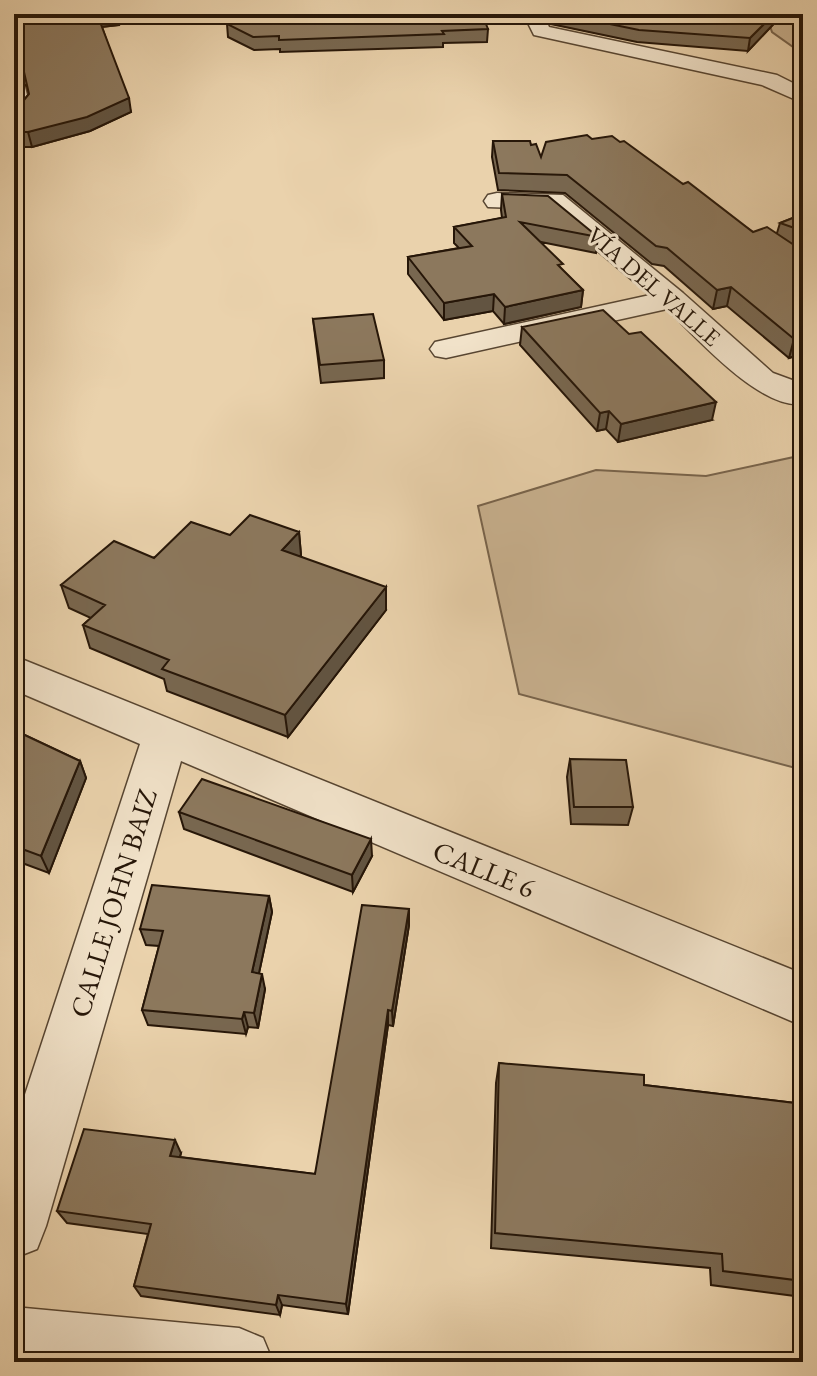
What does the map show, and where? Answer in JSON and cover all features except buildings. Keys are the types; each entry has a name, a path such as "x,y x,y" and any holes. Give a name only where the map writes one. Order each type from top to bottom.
{"street":[{"path":"410,20 533,14 541,31 769,80 803,96"},
{"path":"14,87 19,107 14,108"},
{"name":"VÍA DEL VALLE","path":"497,201 554,201 673,299 761,380 797,395 803,394"},
{"path":"446,349 673,299"},
{"path":"14,672 165,737"},
{"name":"CALLE 6","path":"165,737 803,1000"},
{"name":"CALLE JOHN BAIZ","path":"14,1226 165,737"},
{"path":"14,1341 239,1362"}],"shaded area":[{"path":"778,14 803,14 803,54 772,32 768,20"},
{"path":"803,455 803,770 519,694 478,506 596,470 706,476"}]}
